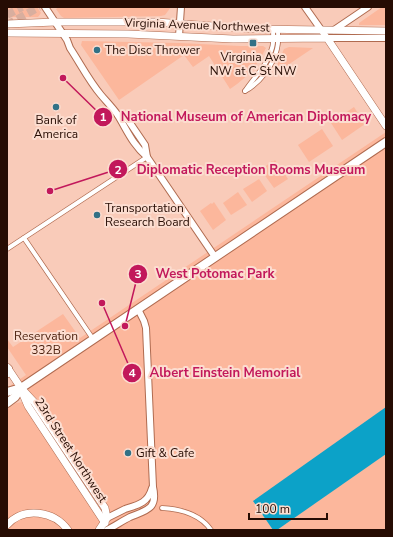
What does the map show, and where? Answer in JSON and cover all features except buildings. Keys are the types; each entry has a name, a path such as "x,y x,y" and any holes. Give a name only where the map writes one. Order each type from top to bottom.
{"highway":[{"path":"7,392 21,388 386,142"},
{"path":"7,403 12,400 21,388"}],"main road":[{"name":"Virginia Avenue Northwest","path":"7,24 55,22 156,22 238,28 386,31"},
{"name":"Virginia Avenue Northwest","path":"7,34 62,33 179,36 220,39 326,38"},
{"path":"326,38 386,126"},
{"name":"23rd Street Northwest","path":"7,370 21,388 28,406 107,524"},
{"path":"7,525 19,516 38,512 58,519 68,530"},
{"path":"100,530 107,524"}],"street":[{"path":"45,7 100,95 108,101 118,116 121,124 139,150 148,157 215,258"},
{"path":"179,36 181,7"},
{"path":"305,7 326,38"},
{"path":"334,30 368,7"},
{"path":"276,29 277,50 268,69 254,86 244,91 268,58 276,39"},
{"name":"Virginia Avenue Northwest","path":"326,38 386,38"},
{"path":"7,249 148,157"},
{"path":"24,238 93,340"},
{"path":"107,524 142,513 151,507 155,499 153,487 146,328 138,309"},
{"path":"107,524 121,511 143,503 150,495 153,487"},
{"path":"162,508 179,510 198,518 211,530"}],"green space":[{"path":"7,7 37,7 41,13 38,17 7,17"},
{"path":"59,7 171,7 165,15 161,16 64,18 56,9"},
{"path":"382,7 386,7 386,25 359,25 359,23"},
{"path":"82,41 263,46 266,48 251,71 230,89 209,56 193,67 184,55 119,100 81,45"},
{"path":"289,47 313,48 273,75 284,49"},
{"path":"354,107 365,124 342,140 331,123"},
{"path":"322,129 333,146 309,162 298,145"},
{"name":"Reservation 332B","path":"386,132 386,530 7,530 7,409 16,403 23,402 11,385 26,375 7,347 7,339 13,347 63,314 80,338"},
{"path":"275,160 288,179 274,188 261,170"},
{"path":"259,179 267,191 252,202 243,189"},
{"path":"238,192 247,205 231,215 223,203"},
{"path":"214,202 226,220 213,230 200,211"}],"water":[{"path":"386,407 386,454 277,530 273,530 253,501"}],"tunnel":[{"path":"7,15 22,7"},
{"path":"7,25 39,7"}],"place":[{"name":"Virginia Ave NW at C St NW","path":"253,43"},
{"name":"The Disc Thrower","path":"97,50"},
{"name":"National Museum of American Diplomacy","path":"63,78"},
{"name":"Bank of America","path":"56,107"},
{"name":"Diplomatic Reception Rooms Museum","path":"50,191"},
{"name":"Transportation Research Board","path":"97,215"},
{"name":"Albert Einstein Memorial","path":"102,303"},
{"name":"West Potomac Park","path":"125,326"},
{"name":"Gift & Cafe","path":"128,453"}]}
